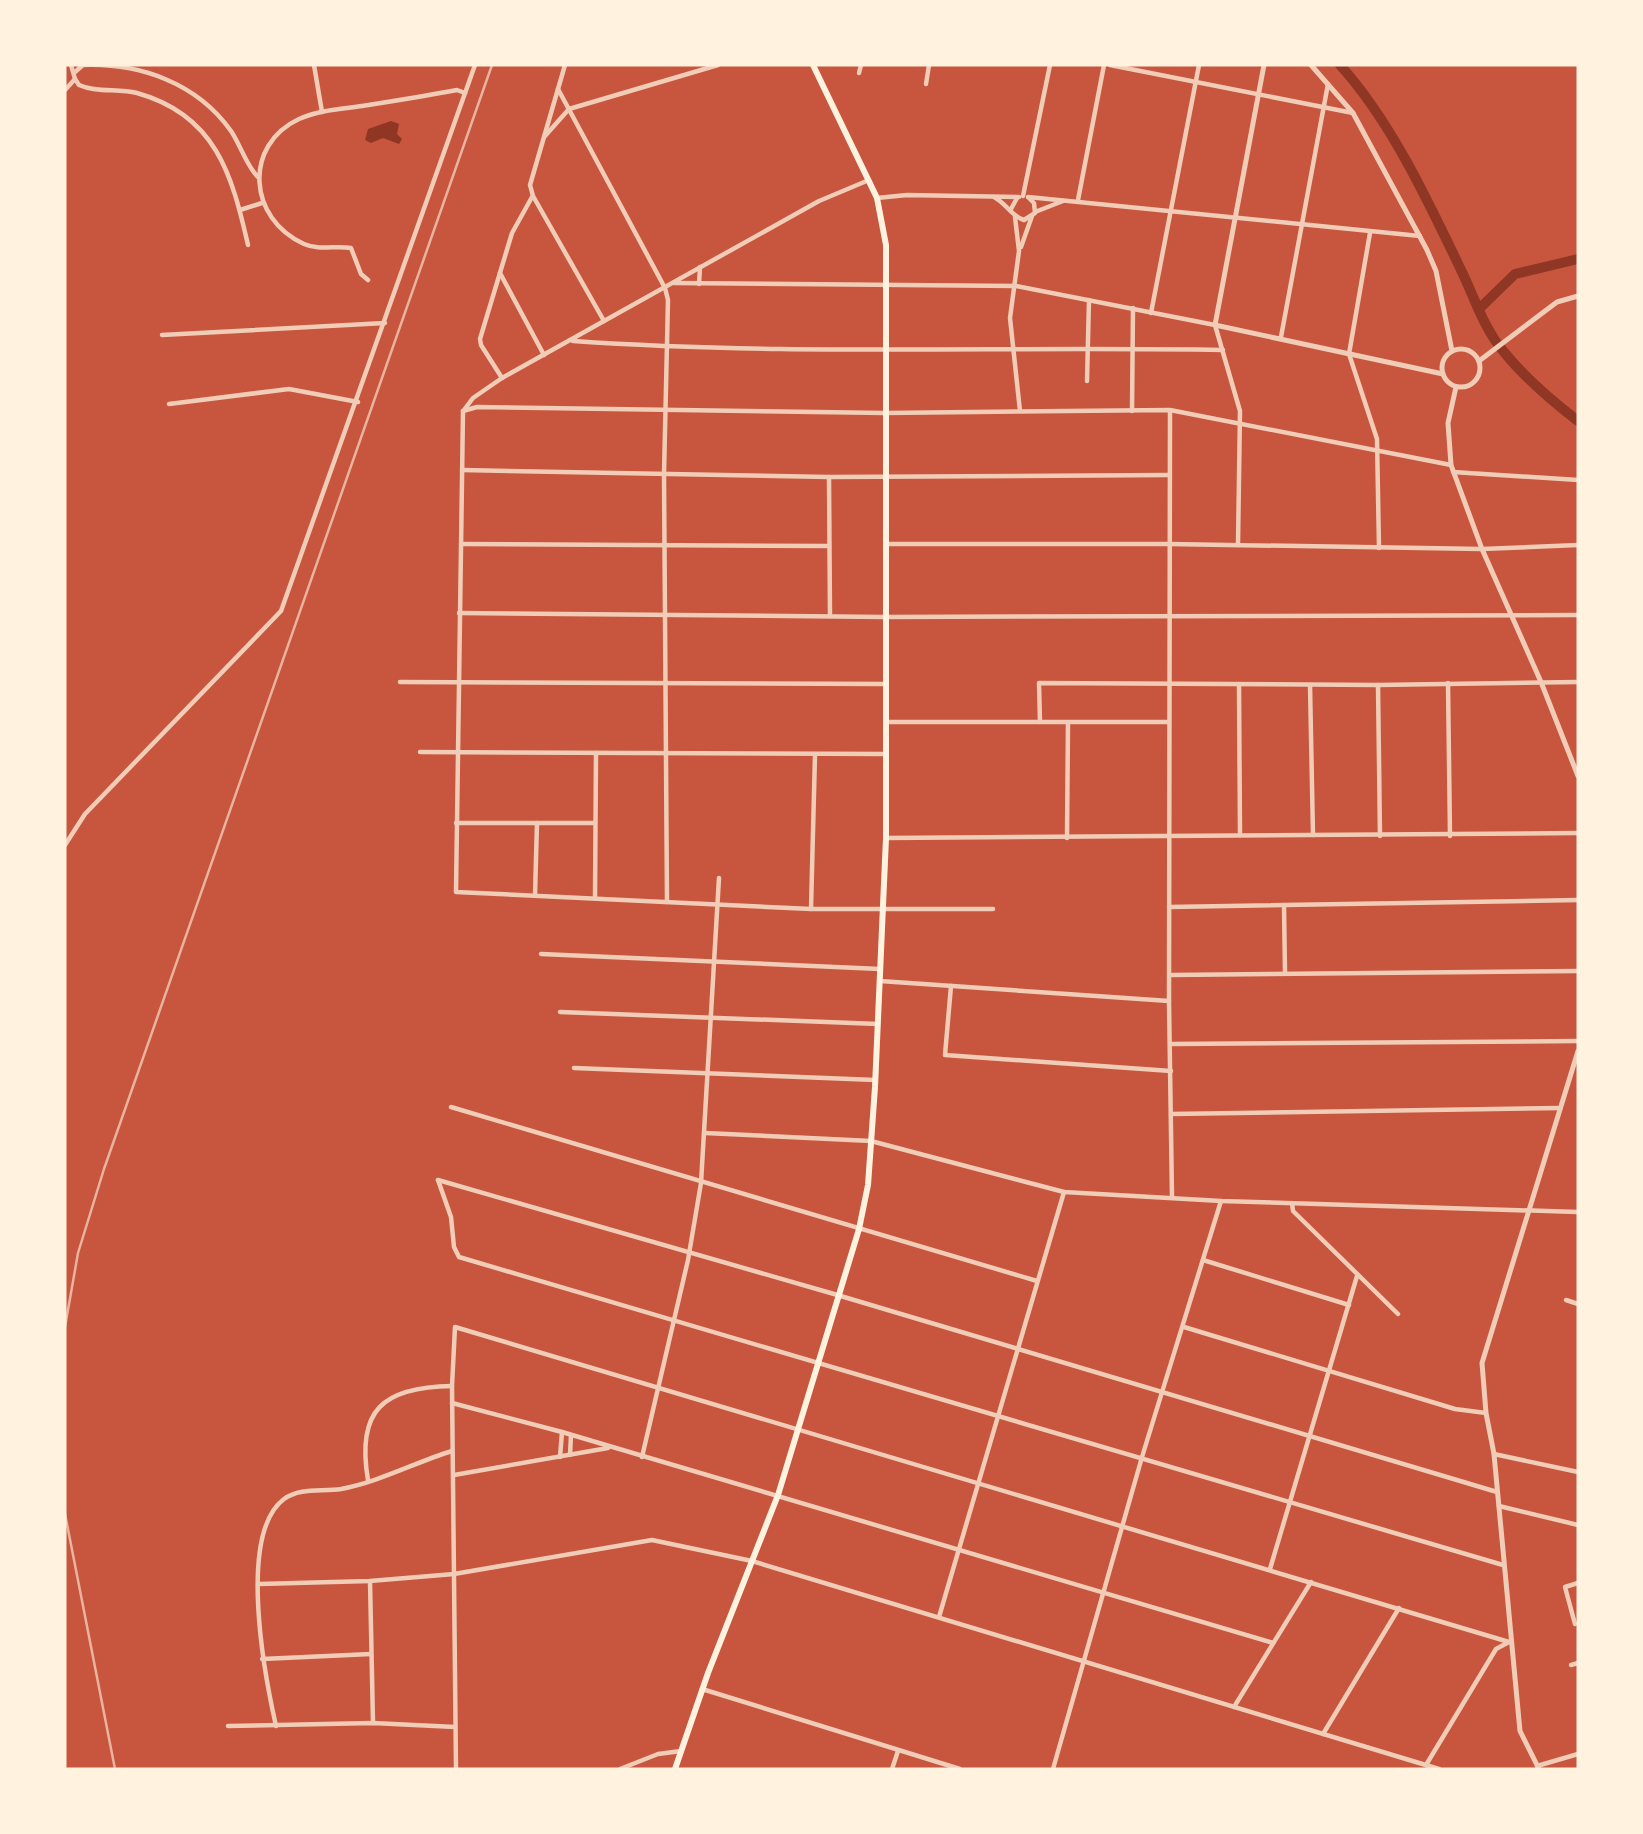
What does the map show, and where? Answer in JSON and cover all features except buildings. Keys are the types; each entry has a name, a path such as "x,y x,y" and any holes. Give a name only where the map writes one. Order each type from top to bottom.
{"main road":[{"path":"676,1769 702,1689 778,1495 859,1229 868,1185 879,1024 886,838 886,245 877,198 813,65"}],"street":[{"path":"71,65 79,85 89,89 121,89 146,96 189,119 208,138 223,161 240,210 247,246"},
{"path":"65,90 83,65 121,66 159,76 180,85 220,116 258,177 262,203 278,226 303,244 329,249 351,248 361,274 368,280"},
{"path":"314,65 322,112"},
{"path":"65,845 85,814 281,611 358,402 475,65"},
{"path":"565,65 530,185 533,196 604,321"},
{"path":"542,139 569,109 718,65"},
{"path":"859,74 861,65"},
{"path":"926,84 929,65"},
{"path":"1012,208 1023,197 1050,65"},
{"path":"1078,200 1104,65"},
{"path":"1110,65 1127,66 1195,83 1353,113"},
{"path":"1151,313 1199,65"},
{"path":"1238,545 1240,411 1215,325 1264,65"},
{"path":"1311,65 1353,113 1420,236 1436,271 1452,351"},
{"path":"1281,337 1328,84"},
{"path":"558,89 665,288 667,410 664,474 664,753 667,902"},
{"path":"258,177 266,153 281,130 299,119 322,112 457,90 466,93"},
{"path":"869,179 829,196 604,321 573,341 502,378 474,398 463,411 456,892 811,909 993,909"},
{"path":"990,195 1012,208 1015,217 1019,251 1010,318 1020,411"},
{"path":"877,198 990,195 1067,199 1302,223 1370,233 1420,236"},
{"path":"502,378 480,339 512,233 533,196"},
{"path":"1019,251 1033,214 1034,203 1023,197"},
{"path":"1015,217 1024,220 1067,199"},
{"path":"240,210 262,203"},
{"path":"1370,233 1349,354 1377,439 1379,548"},
{"path":"699,284 700,267"},
{"path":"499,272 544,355"},
{"path":"674,283 1016,286 1281,337 1443,374 1457,387 1468,386 1478,379 1479,361"},
{"path":"1479,361 1557,302 1578,296"},
{"path":"1087,380 1089,300"},
{"path":"1132,411 1133,309"},
{"path":"162,335 385,323"},
{"path":"573,341 665,347 1223,350"},
{"path":"1443,374 1443,361 1452,351 1465,349 1479,361"},
{"path":"1457,387 1448,423 1452,469 1482,549 1541,682 1578,776"},
{"path":"169,404 289,389 358,402"},
{"path":"463,411 477,407 886,413 1170,411 1452,469 1578,480"},
{"path":"1170,411 1169,1001 1172,1197"},
{"path":"461,470 829,477 1168,475"},
{"path":"829,477 830,616"},
{"path":"461,544 828,546"},
{"path":"884,544 1169,544 1482,549 1578,545"},
{"path":"459,614 884,617 1578,615"},
{"path":"400,682 886,684"},
{"path":"1040,722 1039,683 1378,685 1578,682"},
{"path":"1448,683 1450,836"},
{"path":"1239,684 1240,835"},
{"path":"1310,685 1313,835"},
{"path":"1378,685 1380,836"},
{"path":"887,722 1169,722"},
{"path":"1067,838 1068,723"},
{"path":"420,752 886,754"},
{"path":"595,898 596,753"},
{"path":"811,909 815,755"},
{"path":"456,823 594,823"},
{"path":"535,895 537,823"},
{"path":"886,838 1450,836 1578,832"},
{"path":"642,1457 689,1252 701,1183 719,878"},
{"path":"1169,907 1377,906 1578,900"},
{"path":"1284,905 1285,973"},
{"path":"541,954 881,969"},
{"path":"1170,975 1578,971"},
{"path":"880,981 1169,1001"},
{"path":"951,986 945,1055 1171,1071"},
{"path":"560,1012 879,1024"},
{"path":"1170,1044 1578,1041"},
{"path":"1578,1051 1531,1211 1484,1349 1486,1413 1494,1454 1509,1642 1520,1731 1538,1767 1578,1754"},
{"path":"574,1068 875,1080"},
{"path":"451,1107 1037,1281"},
{"path":"1171,1114 1561,1108"},
{"path":"705,1133 871,1141 1064,1192 1221,1201 1578,1212"},
{"path":"1497,1492 839,1296 438,1181 451,1217 454,1247 459,1257 1503,1565"},
{"path":"939,1617 1064,1192"},
{"path":"1053,1769 1142,1457 1221,1201"},
{"path":"1292,1203 1293,1211 1398,1314"},
{"path":"1203,1260 1349,1305"},
{"path":"1270,1569 1357,1276"},
{"path":"1566,1300 1578,1304"},
{"path":"456,1769 452,1451 455,1327 1509,1642"},
{"path":"1184,1327 1455,1409 1486,1413"},
{"path":"368,1480 364,1456 372,1412 386,1399 431,1386 452,1386"},
{"path":"452,1403 778,1495 1273,1643"},
{"path":"559,1457 562,1432"},
{"path":"569,1455 571,1435"},
{"path":"454,1475 609,1447"},
{"path":"276,1726 262,1659 257,1614 261,1544 273,1511 284,1499 299,1492 342,1489 452,1451"},
{"path":"1494,1454 1578,1472"},
{"path":"1499,1506 1578,1525"},
{"path":"259,1584 370,1581 454,1574 652,1540 752,1561 1439,1769"},
{"path":"370,1581 373,1723"},
{"path":"1234,1707 1311,1582"},
{"path":"1575,1624 1565,1587 1578,1583"},
{"path":"1323,1734 1399,1608"},
{"path":"1493,1637 1496,1649"},
{"path":"1426,1765 1496,1649 1509,1642"},
{"path":"262,1659 371,1654"},
{"path":"1571,1665 1578,1663"},
{"path":"702,1689 960,1769"},
{"path":"228,1726 373,1723 455,1727"},
{"path":"620,1769 658,1754 681,1751"},
{"path":"892,1769 898,1751"}],"shaded area":[{"path":"391,121 399,124 397,134 402,139 399,144 383,138 371,143 365,140 368,129"}],"waterway":[{"path":"1340,65 1376,111 1408,164 1485,324 1497,343 1530,380 1578,421"},
{"path":"1479,309 1515,274 1578,259"}],"railway":[{"path":"65,1327 78,1253 104,1169 492,65"},
{"path":"65,1514 115,1769"}]}
